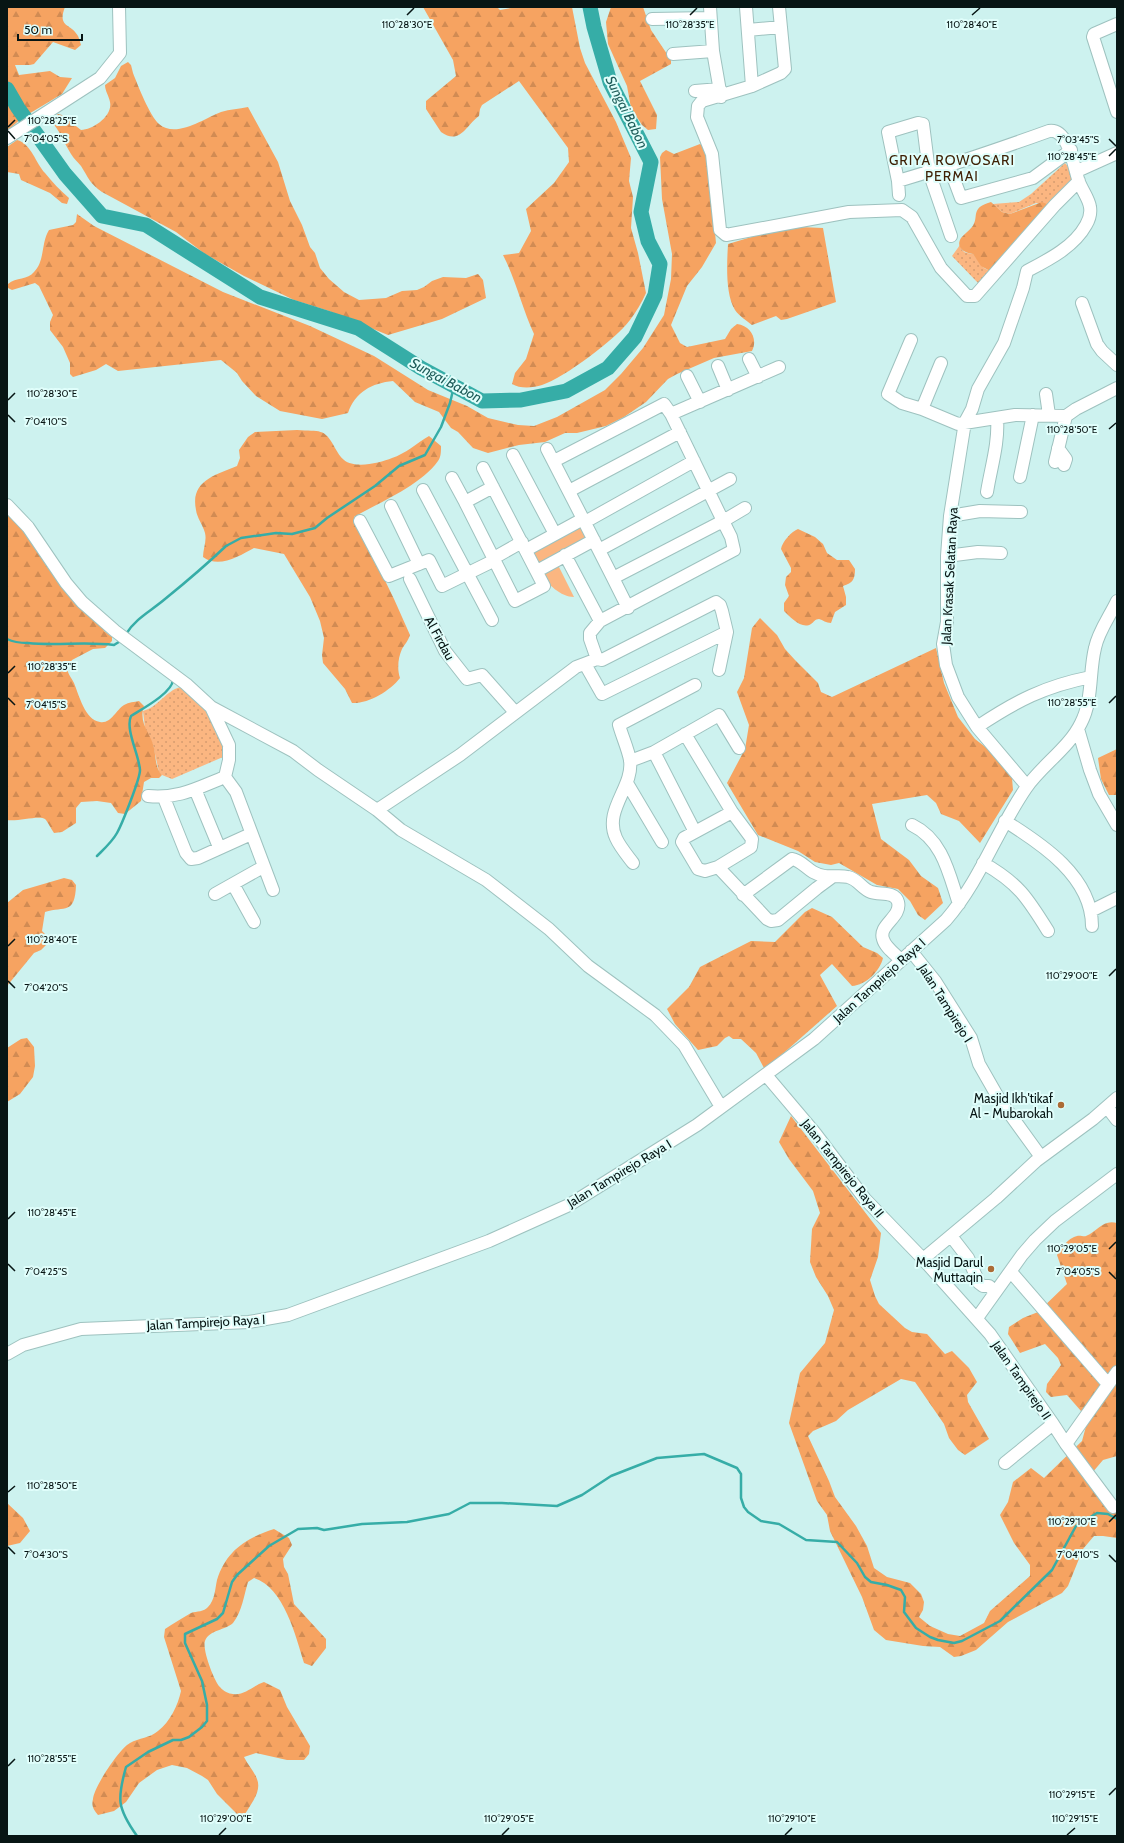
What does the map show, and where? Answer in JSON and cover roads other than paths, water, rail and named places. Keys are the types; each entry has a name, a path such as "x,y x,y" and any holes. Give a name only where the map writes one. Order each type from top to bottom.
{"street":[{"path":"7,138 100,78 120,53 119,7"},
{"path":"746,7 752,86"},
{"path":"779,7 785,69 781,73 752,86 720,93 702,101 698,106 697,117 712,154 720,230 726,235 849,212 902,210 912,217 941,268 967,296 975,296 1055,205 1078,176 1117,153"},
{"path":"652,19 710,13 713,52 720,93"},
{"path":"1117,24 1094,34 1093,40 1117,112"},
{"path":"748,30 781,27"},
{"path":"673,54 713,52"},
{"path":"695,91 720,93"},
{"path":"899,195 898,181 888,132 922,123 924,125 929,172 951,236"},
{"name":"Jalan Krasak Selatan Raya","path":"949,166 1054,130 1059,133 1070,150 1090,207 1087,225 1078,237 1056,255 1026,272 1023,288 1004,343 978,389 972,409 965,422 950,516 947,556 947,622 943,644 946,665 958,697 977,727 1027,786"},
{"path":"898,181 949,166 961,198 1033,178 1070,150"},
{"path":"1082,303 1098,344 1102,351 1117,365"},
{"path":"911,340 888,393 890,396 902,403 922,409 958,424 1015,415 1066,416 1076,409 1117,388"},
{"path":"749,359 758,377"},
{"path":"922,409 941,363"},
{"path":"718,366 728,390"},
{"path":"671,414 779,368"},
{"path":"687,376 700,402"},
{"path":"1046,394 1049,415"},
{"path":"554,461 664,404 671,414 709,491 731,537 734,550 628,608 600,621 590,633 590,639 597,659"},
{"path":"1020,477 1033,415"},
{"path":"1059,463 1066,459 1058,448 1066,416"},
{"path":"987,492 997,444 997,418"},
{"path":"569,491 680,432"},
{"path":"547,449 628,608"},
{"path":"513,455 554,534"},
{"path":"360,521 389,576 429,560 442,586 493,560 584,521 694,461"},
{"path":"452,478 515,601 544,586 483,468"},
{"path":"537,570 565,555 597,545 709,491 730,479"},
{"path":"465,502 493,487"},
{"path":"423,490 466,574 492,620"},
{"path":"7,505 28,527 66,583 99,618 186,684 211,707 293,751 377,810 402,830 491,884 549,928 588,966 655,1015 684,1045 721,1107"},
{"path":"391,506 419,564"},
{"path":"613,578 745,508"},
{"path":"950,516 980,511 1021,512"},
{"path":"947,556 978,552 1001,553"},
{"path":"565,555 600,621"},
{"name":"Al Firdau","path":"410,579 445,651 467,679 482,675 516,712"},
{"path":"377,810 460,755 576,667 597,659 602,660 716,602 720,605 727,632 719,670"},
{"name":"Jalan Tampirejo Raya I","path":"7,1354 23,1346 81,1329 249,1322 288,1315 489,1241 569,1205 697,1126 814,1039 946,920 959,904 1005,821 1027,786 1078,729 1086,712 1095,647 1117,602"},
{"path":"585,664 602,694 727,632"},
{"path":"977,727 1007,707 1034,693 1063,682 1092,677"},
{"path":"633,863 615,837 613,822 616,806 627,783 630,761 619,725 694,685"},
{"path":"211,707 229,745 229,760 225,776 236,792 263,867 273,890"},
{"path":"630,761 654,752 719,715 739,748"},
{"path":"1078,729 1099,794 1117,825"},
{"path":"685,734 732,812 752,839 751,847 718,866 705,870 698,869 682,842 684,838 732,812"},
{"path":"654,752 695,832"},
{"path":"148,796 164,798 181,794 225,776"},
{"path":"627,783 662,842"},
{"path":"195,789 219,847"},
{"path":"164,798 189,858 198,858 219,847 251,834"},
{"path":"1005,821 1036,841 1060,861 1080,887 1091,911 1092,926"},
{"path":"912,825 921,830 935,844 950,872 959,904"},
{"path":"743,895 792,859 796,860 813,872 832,877 848,876 868,890 892,895 897,900 899,908 897,914 883,932 882,938 885,944 901,960"},
{"path":"983,863 1003,875 1018,888 1029,900 1048,931"},
{"path":"718,866 743,895 767,919 774,921 832,877"},
{"path":"215,894 263,867"},
{"path":"233,884 254,922"},
{"path":"1091,911 1117,898"},
{"name":"Jalan Tampirejo I","path":"911,951 935,981 971,1038 979,1064 999,1099 1041,1157"},
{"name":"Jalan Tampirejo Raya II","path":"766,1074 815,1133 864,1199 923,1259"},
{"path":"923,1259 1041,1157 1093,1119 1117,1098"},
{"path":"1107,1106 1117,1120"},
{"path":"977,1318 1022,1255 1035,1240 1055,1221 1117,1174"},
{"path":"951,1236 968,1258 979,1283 983,1286 990,1286 995,1292"},
{"name":"Jalan Tampirejo II","path":"923,1259 990,1334 1066,1444 1113,1507"},
{"path":"1011,1272 1108,1384"},
{"path":"1066,1444 1117,1372"},
{"path":"1004,1464 1053,1424"}],"waterway":[{"name":"Sungai Babon","path":"7,89 18,108 65,174 102,216 146,225 260,297 358,328 421,368 482,401 521,400 566,391 608,368 635,337 655,295 660,264 648,241 641,212 651,162 610,82 594,27 590,7"},
{"path":"126,634 139,619 188,580 226,546 241,538 276,533 292,534 315,528 327,518 375,486 399,466 425,455 441,427 450,403 454,386"},
{"path":"7,639 17,642 39,644 93,643 114,645 122,640"},
{"path":"97,856 117,833 123,821 139,775 139,764 130,728 131,716 149,705 168,690 173,680"},
{"path":"137,1836 122,1810 120,1796 126,1767 148,1752 173,1740 181,1740 189,1737 207,1721 207,1705 202,1681 185,1643 185,1634 217,1619 223,1613 232,1582 237,1575 269,1546 298,1529 317,1528 324,1530 362,1524 407,1522 449,1514 470,1503 557,1506 582,1495 611,1476 657,1458 704,1454 737,1468 741,1474 741,1498 744,1507 748,1512 761,1521 779,1524 806,1540 837,1542 857,1563 865,1577 871,1582 887,1585 901,1590 905,1597 904,1612 916,1628 930,1637 954,1643 962,1641 1000,1621 1052,1570 1076,1526 1097,1513 1108,1514 1117,1519"}],"place":[{"name":"Masjid Ikh'tikaf Al - Mubarokah","path":"1061,1105"},
{"name":"Masjid Darul Muttaqin","path":"991,1269"}],"district":[{"name":"GRIYA ROWOSARI PERMAI","path":"952,168"}]}
